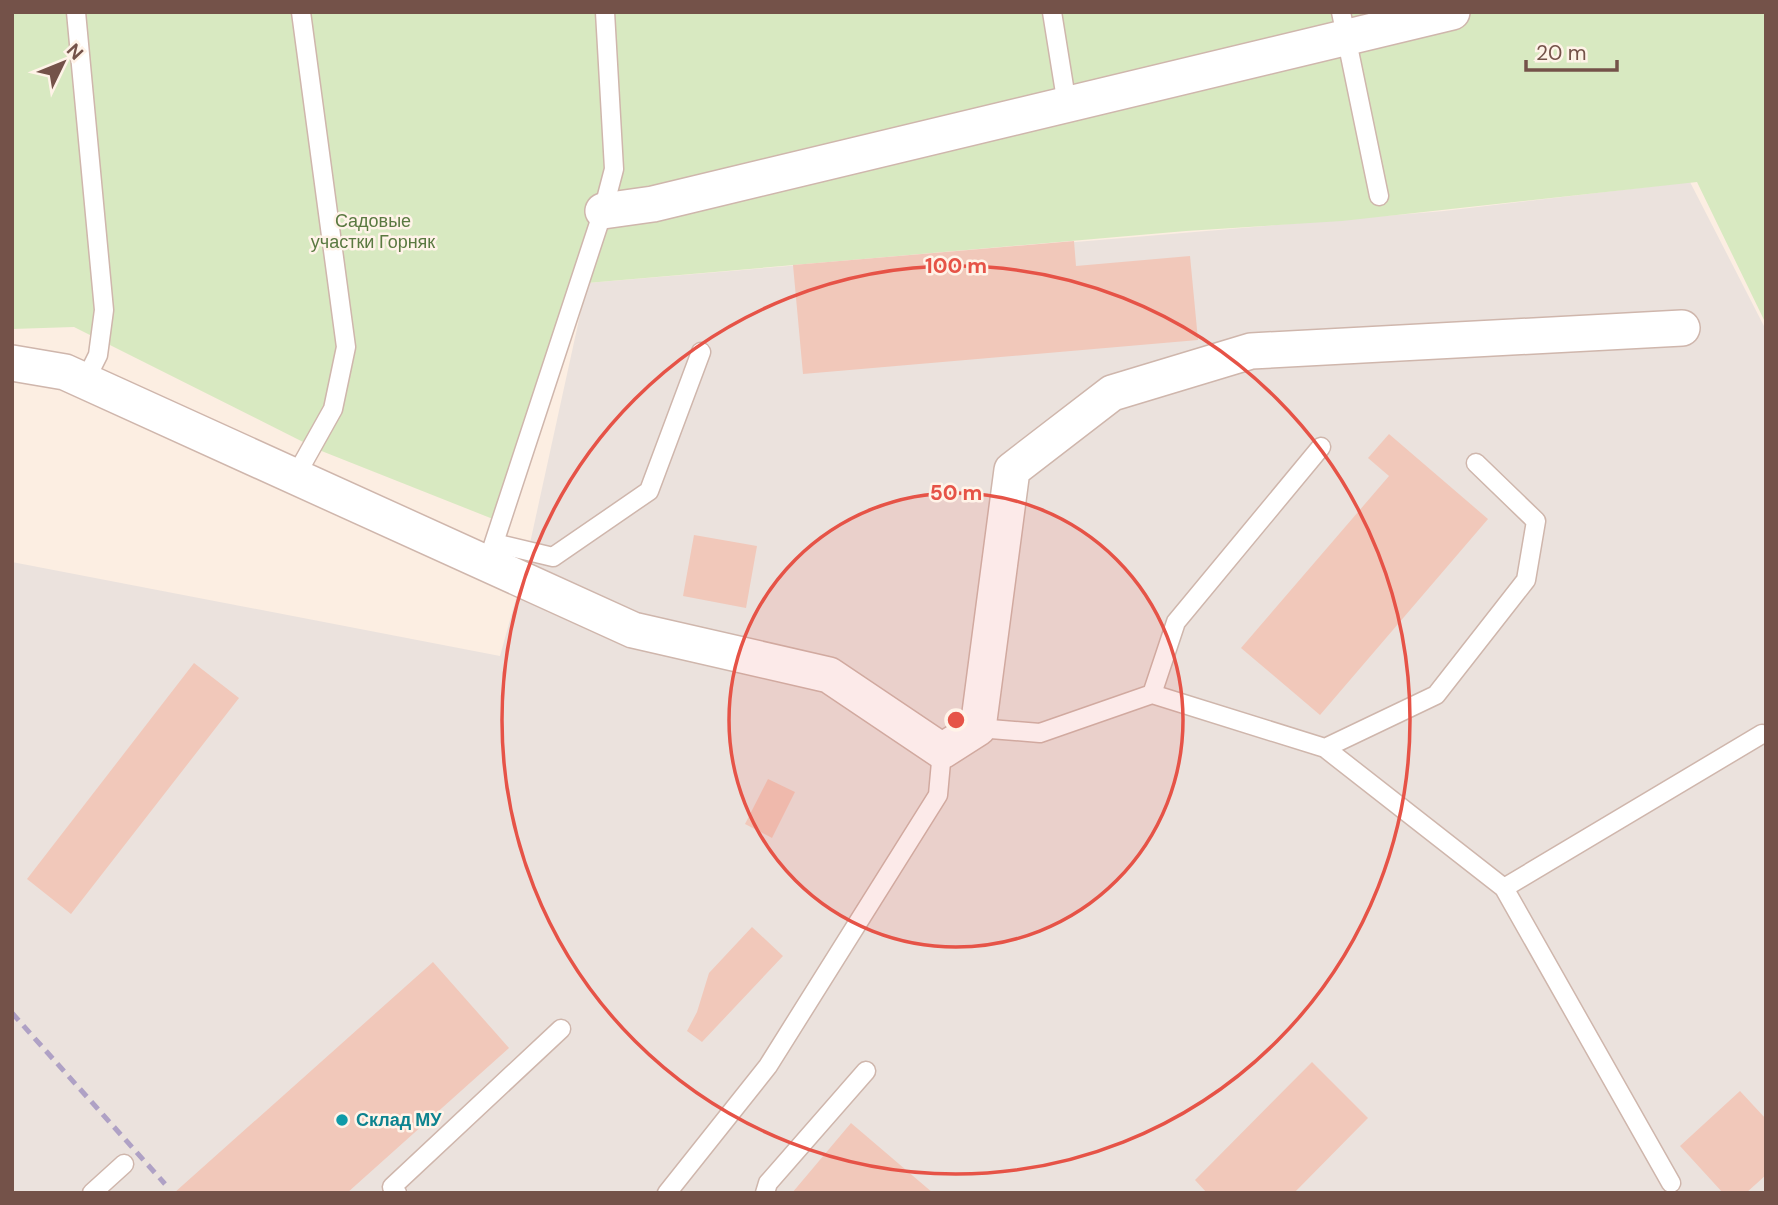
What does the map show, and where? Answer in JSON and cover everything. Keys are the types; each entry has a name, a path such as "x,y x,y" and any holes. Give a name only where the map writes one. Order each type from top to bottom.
{"street":[{"path":"603,211 653,204 1067,105 1343,25 1452,12"},
{"path":"12,363 65,372 295,477 490,553 633,630 828,675 942,751 978,728 1012,470 1112,393 1251,351 1682,328"}],"lane":[{"path":"76,12 104,310 98,355 85,381"},
{"path":"295,477 333,410 346,347 301,12"},
{"path":"605,12 614,169 603,211 490,553 553,557 649,491 701,352"},
{"path":"1052,12 1067,105"},
{"path":"1343,25 1379,196"},
{"path":"1152,694 1175,622 1321,447"},
{"path":"1325,748 1436,695 1526,580 1536,521 1476,463"},
{"path":"978,728 1040,733 1152,694 1325,748 1504,888 1671,1184"},
{"path":"1504,888 1762,734"},
{"path":"667,1193 768,1066 931,807 938,795 942,751"},
{"path":"392,1191 561,1029"},
{"path":"765,1193 768,1183 866,1071"},
{"path":"92,1193 124,1164"}],"shaded area":[{"path":"1690,182 1766,330 1766,1193 12,1193 12,562 500,656 525,566 587,283 1444,211"}],"green space":[{"name":"Садовые участки Горняк","path":"12,12 1766,12 1766,324 1697,182 1342,221 1186,231 587,283 498,521 319,450 74,327 12,329"}],"building":[{"path":"1074,241 1076,266 1190,256 1198,340 803,374 793,265"},
{"path":"1389,434 1488,519 1320,715 1241,648 1389,476 1368,458"},
{"path":"694,535 757,546 746,608 683,596"},
{"path":"194,663 239,698 71,914 27,879"},
{"path":"768,779 795,792 772,838 745,824"},
{"path":"752,927 783,956 702,1042 687,1031 697,1012 709,973"},
{"name":"Склад МУ","path":"433,962 509,1048 347,1193 174,1193"},
{"path":"1312,1062 1368,1118 1294,1193 1207,1193 1195,1180"},
{"path":"1740,1091 1766,1119 1766,1175 1746,1193 1723,1193 1680,1146"},
{"path":"851,1123 933,1193 792,1193"}],"railway":[{"path":"12,1013 165,1184"}],"place":[{"name":"Склад МУ","path":"342,1120"}]}
